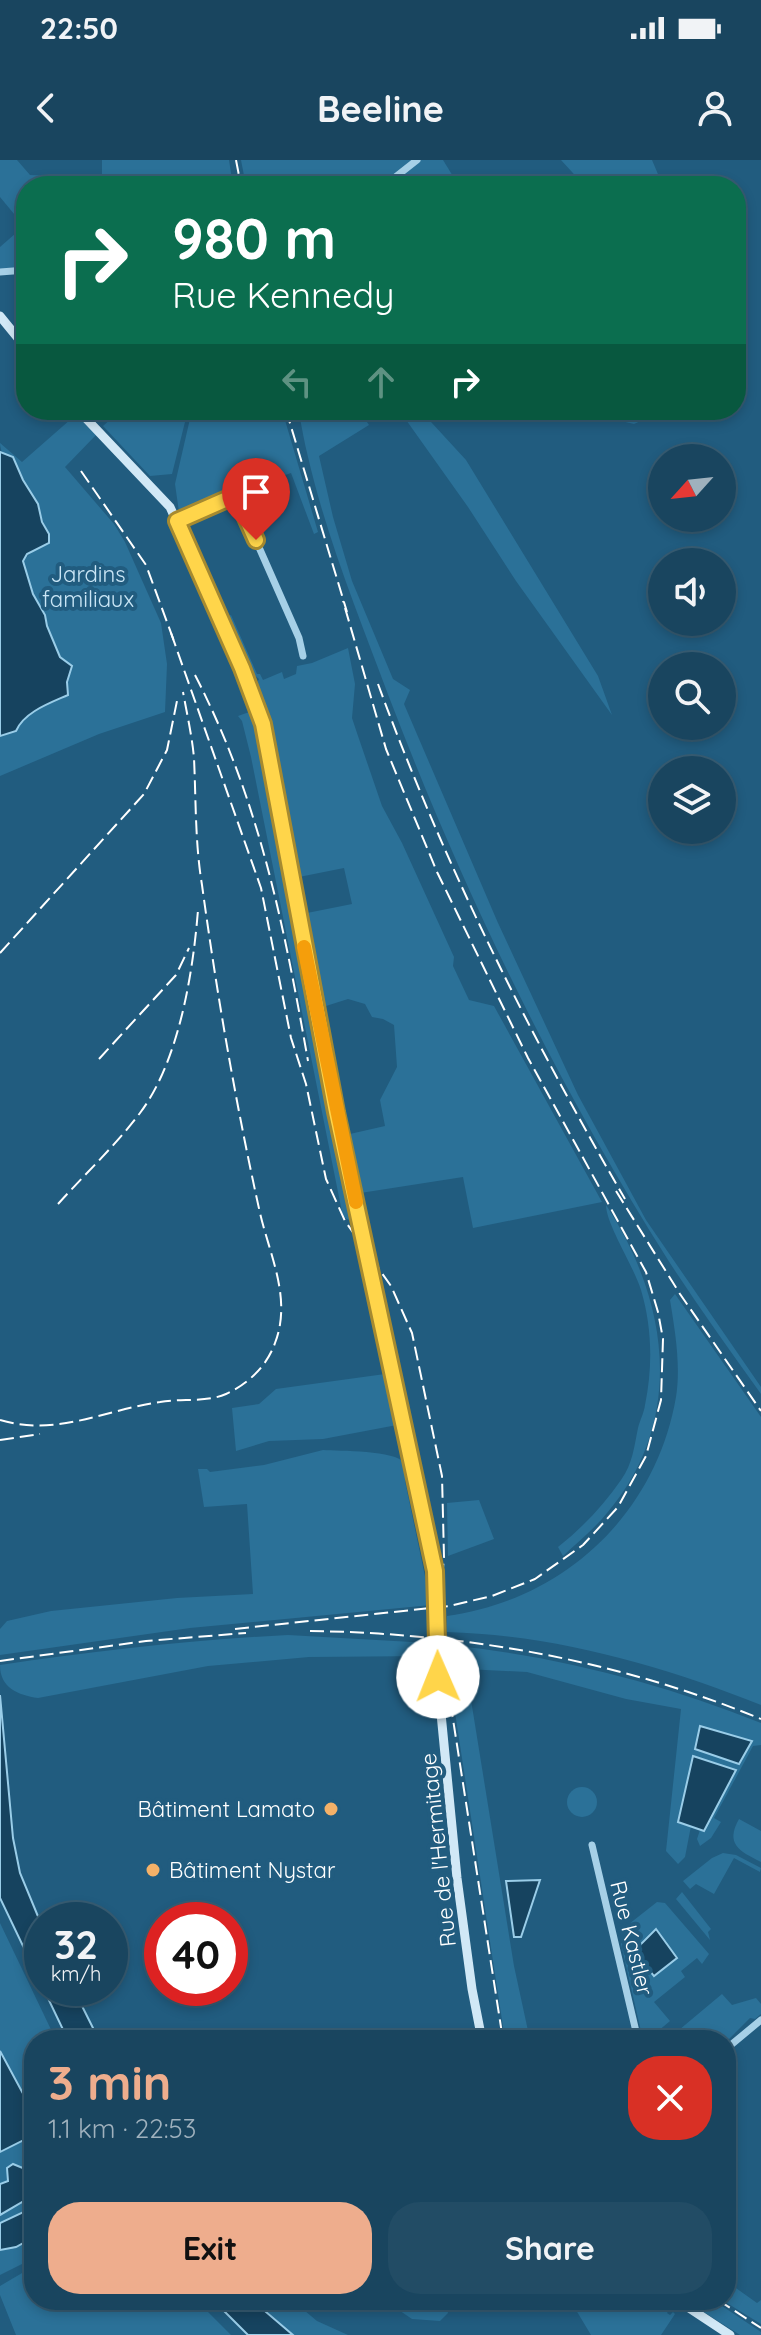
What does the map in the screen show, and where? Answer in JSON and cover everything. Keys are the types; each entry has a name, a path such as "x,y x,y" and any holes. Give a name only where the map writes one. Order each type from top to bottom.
{"street":[{"path":"397,176 417,160"},
{"path":"0,316 16,336"},
{"name":"Rue de l'Hermitage","path":"88,420 160,496 177,521 242,668 263,724 333,1099 435,1571 439,1693 447,1779 462,1923 480,2030"},
{"path":"177,521 234,496 299,638 303,656"},
{"name":"Rue Kastler","path":"592,1845 636,2030"},
{"path":"736,2041 761,2020"},
{"path":"692,2310 730,2335"}],"green space":[{"path":"0,160 17,160 30,175 54,176 16,176 16,216 0,197"},
{"path":"102,160 229,160 231,176 102,176"},
{"path":"241,160 443,160 453,176 244,176"},
{"path":"561,160 652,160 659,176 576,176"},
{"path":"16,233 16,271 0,272 0,247"},
{"name":"Jardins familiaux","path":"70,420 85,420 96,435 65,467 114,524 161,623 167,664 165,712 99,734 0,776 0,736 16,731 31,713 68,695 67,682 72,666 60,657 45,615 33,594 23,561 49,534 31,492 6,460 0,443 22,462"},
{"path":"110,420 186,420 172,474 150,476 103,426"},
{"path":"190,420 285,420 318,532 314,534 291,473 179,512 175,484"},
{"path":"300,420 366,420 369,425 319,456 352,581 393,679 410,690 404,704 498,923 578,1095 646,1220 761,1387 761,1394 679,1277 627,1193 550,1056 515,986 448,843 389,697 325,518"},
{"path":"406,420 429,420 466,460 598,676 612,715 516,581"},
{"path":"617,420 643,420 634,424"},
{"path":"231,615 257,674 263,680 282,672 284,679 296,674 297,666 348,648 355,684 352,718 382,806 454,957 453,966 469,1000 494,1006 602,1202 473,1228 463,1177 354,1194 341,1136 385,1126 380,1100 397,1067 394,1025 372,1017 365,1004 348,999 326,1006 321,995 312,961 307,913 352,904 344,868 299,877 273,735 257,683 259,679 252,673 227,617"},
{"path":"252,711 257,724 314,1041 351,1221 343,1217 251,757 238,716"},
{"path":"606,1205 644,1281 655,1320 660,1360 658,1400 649,1439 632,1477 602,1519 563,1556 558,1547 592,1516 625,1474 648,1390 650,1347 645,1304 610,1223"},
{"path":"675,1294 761,1417 761,1705 685,1677 607,1655 527,1639 447,1632 447,1616 490,1607 566,1571 598,1544 626,1513 648,1478 665,1439 676,1397 678,1360 670,1300"},
{"path":"385,1374 397,1425 323,1439 269,1441 236,1451 232,1408 259,1404 276,1389"},
{"path":"323,1450 379,1453 404,1463 431,1605 190,1628 0,1655 0,1629 7,1621 51,1611 253,1594 247,1504 204,1507 198,1469 210,1472 264,1465"},
{"path":"479,1500 494,1539 448,1556 447,1503"},
{"path":"288,1635 430,1643 430,1656 309,1657 208,1666 38,1698 24,1695 7,1685 0,1665 180,1643"},
{"path":"448,1645 528,1656 608,1673 685,1695 761,1723 761,1745 753,1746 714,1818 721,1822 711,1838 700,1846 697,1839 700,1830 704,1830 736,1770 693,1757 679,1821 691,1826 685,1857 678,1864 666,1851 681,1709 626,1699 527,1672 466,1669 514,1966 528,2030 504,2030 447,1660","holes":["700,1726 752,1741 739,1764 724,1758"]},
{"path":"582,1787 592,1792 597,1802 592,1812 582,1817 572,1812 567,1802 572,1792"},
{"path":"739,1819 761,1831 761,1862 736,1846 733,1835"},
{"path":"723,1853 736,1855 761,1868 760,1872 734,1858 714,1894 696,1884 690,1889 683,1881"},
{"path":"682,1892 711,1929 708,1932 710,1940 676,1899"},
{"path":"657,1902 665,1903 709,1954 702,1964 697,1958 681,1971 685,1977 654,2002 670,2021 659,2030 641,2030 621,1944 629,1924"},
{"path":"0,1923 24,1973 24,2006 40,2006 51,2030 24,2030 24,2263 0,2275"},
{"path":"722,1994 732,2005 756,1998 761,2004 761,2014 755,2019 750,2018 736,2032 679,2030"},
{"path":"24,2272 24,2310 206,2310 231,2335 16,2335 0,2295 0,2286"},
{"path":"736,2288 757,2303 761,2300 761,2324 736,2309"},
{"path":"264,2310 304,2310 317,2321 348,2335 293,2335"},
{"path":"399,2310 447,2310 448,2313 440,2321 412,2319"},
{"path":"576,2310 669,2310 667,2313 670,2315 675,2314 661,2335 591,2335"},
{"path":"701,2310 728,2310 761,2332 761,2335 740,2335"}],"shaded area":[{"path":"0,452 13,457 38,504 42,522 49,534 49,543 27,554 23,561 33,594 45,615 60,657 72,666 67,682 68,695 31,713 16,731 0,736"},
{"path":"0,1695 13,1838 20,1873 32,1902 24,1902 24,1948 0,1898"},
{"path":"700,1726 752,1741 739,1764 695,1749"},
{"path":"693,1756 736,1770 704,1831 678,1822"},
{"path":"540,1880 521,1937 514,1937 506,1881"},
{"path":"656,1929 677,1958 654,1976 634,1951"},
{"path":"52,2006 82,2006 94,2030 63,2030"},
{"path":"0,2051 24,2095 24,2140 0,2152"},
{"path":"13,2164 24,2169 24,2201 0,2215 0,2184 8,2181 7,2168"},
{"path":"24,2212 24,2243 0,2250 0,2223"},
{"path":"223,2310 264,2310 293,2335 248,2335"}],"railway":[{"path":"236,160 239,176"},
{"path":"289,420 347,612"},
{"path":"81,471 146,565 174,641"},
{"path":"235,1629 449,1606 492,1596 535,1579 583,1545 618,1507 646,1456 661,1400 663,1339 646,1272 528,1058 437,872 386,749 343,601"},
{"path":"171,633 261,888 291,1038 306,1084 326,1179 345,1221 391,1286 412,1333 442,1476 444,1557 441,1590 445,1668 501,2030"},
{"path":"195,675 236,768 253,816 279,912 308,1061"},
{"path":"378,684 431,817 490,947 555,1074 625,1199"},
{"path":"0,1420 21,1424 61,1424 160,1402 218,1397 242,1385 262,1367 272,1351 280,1327 278,1278 251,1172 214,967 198,853 193,750 183,692"},
{"path":"0,953 144,794 167,750 178,696"},
{"path":"58,1204 131,1125 165,1068 188,988 198,910"},
{"path":"99,1059 176,975 189,948"},
{"path":"616,1191 680,1294 761,1411"},
{"path":"0,1440 40,1434"},
{"path":"310,1631 425,1637 540,1654 652,1681 761,1719"},
{"path":"0,1661 146,1641 246,1633"},
{"path":"733,2310 761,2328"}],"slow traffic":[{"path":"304,947 356,1202"}],"place":[{"name":"Bâtiment Lamato","path":"331,1809"},
{"name":"Bâtiment Nystar","path":"153,1870"}],"route":[{"path":"256,540 234,496 177,521 242,668 263,724 336,1112 435,1571 438,1677"}]}
